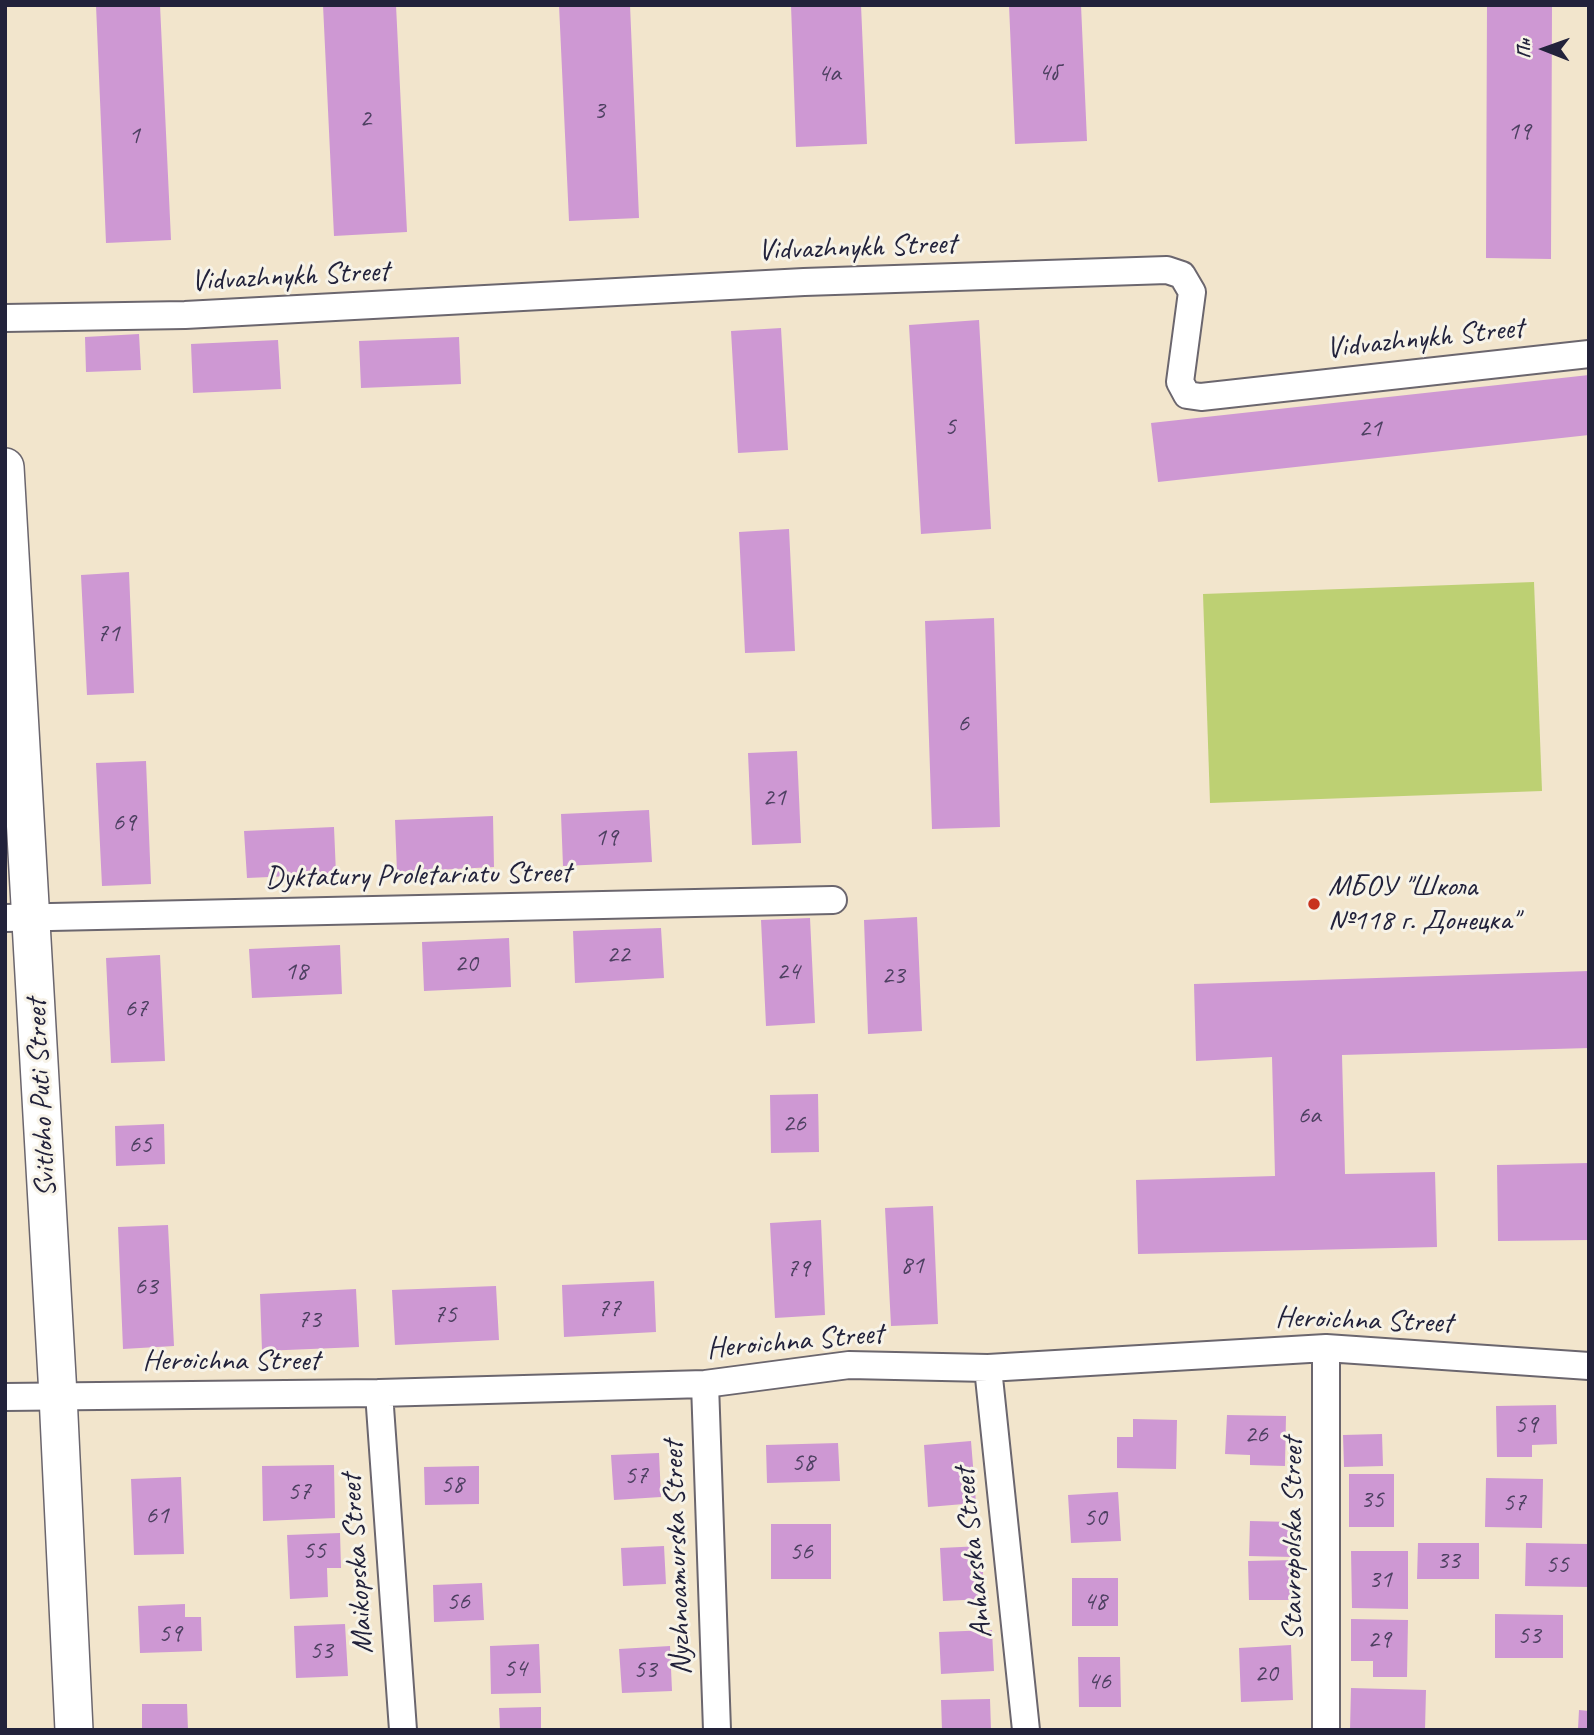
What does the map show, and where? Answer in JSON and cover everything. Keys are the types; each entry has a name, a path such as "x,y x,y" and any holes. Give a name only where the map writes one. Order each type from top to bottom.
{"main road":[{"name":"Svitloho Puti Street","path":"5,467 18,918 58,1395 74,1730"}],"street":[{"name":"Vidvazhnykh Street","path":"5,318 185,315 804,282 1167,270 1182,275 1192,292 1180,382 1187,395 1201,397 1589,354"},
{"name":"Dyktatury Proletariatu Street","path":"18,918 833,900"},
{"name":"Heroichna Street","path":"5,1397 379,1393 705,1384 849,1365 988,1368 1326,1348 1589,1366"},
{"name":"Stavropolska Street","path":"1326,1348 1326,1730"},
{"name":"Anharska Street","path":"988,1368 1026,1730"},
{"name":"Nyzhnoamurska Street","path":"705,1384 716,1730"},
{"name":"Maikopska Street","path":"379,1393 403,1730"}],"green space":[{"path":"1534,582 1542,791 1210,803 1203,594"}],"building":[{"path":"96,5 160,5 171,240 106,243"},
{"path":"323,5 396,5 407,232 334,236"},
{"path":"559,5 630,5 639,218 569,221"},
{"path":"791,5 861,5 867,144 796,147"},
{"path":"1009,5 1081,5 1087,141 1015,144"},
{"path":"1487,5 1552,5 1551,259 1486,258"},
{"path":"979,320 991,529 921,534 909,325"},
{"path":"781,328 788,450 738,453 731,331"},
{"path":"139,334 141,370 86,372 85,337"},
{"path":"459,337 461,384 361,388 359,341"},
{"path":"278,340 281,389 193,393 191,344"},
{"path":"1589,375 1589,435 1158,482 1151,423"},
{"path":"789,529 795,651 745,653 739,532"},
{"path":"129,572 134,693 87,695 81,575"},
{"path":"994,618 1000,827 932,829 925,621"},
{"path":"797,751 801,843 752,845 748,753"},
{"path":"146,761 151,884 102,886 96,763"},
{"path":"649,810 652,862 563,866 561,814"},
{"path":"493,816 494,867 397,872 395,820"},
{"path":"334,827 336,874 247,878 244,831"},
{"path":"917,917 922,1031 868,1034 864,920"},
{"path":"810,918 815,1023 766,1026 761,920"},
{"path":"661,928 664,978 575,983 573,931"},
{"path":"509,938 511,987 424,991 422,942"},
{"path":"340,945 342,994 252,998 249,949"},
{"path":"160,955 165,1061 111,1063 106,958"},
{"path":"1589,971 1589,1048 1342,1055 1345,1174 1435,1172 1437,1247 1138,1254 1136,1180 1275,1176 1272,1057 1196,1061 1194,984"},
{"path":"818,1094 819,1152 771,1153 770,1095"},
{"path":"164,1124 165,1164 116,1166 115,1126"},
{"path":"1589,1163 1589,1240 1498,1241 1497,1165"},
{"path":"933,1206 938,1324 891,1326 885,1208"},
{"path":"821,1220 825,1315 775,1318 770,1223"},
{"path":"168,1225 174,1346 123,1349 118,1227"},
{"path":"654,1281 656,1332 564,1337 562,1285"},
{"path":"496,1286 499,1340 395,1345 392,1290"},
{"path":"356,1289 359,1347 262,1351 260,1294"},
{"path":"1556,1405 1557,1444 1532,1445 1532,1457 1497,1457 1496,1406"},
{"path":"1227,1415 1286,1416 1285,1466 1250,1465 1250,1455 1225,1454"},
{"path":"1133,1419 1177,1420 1176,1469 1117,1468 1117,1437 1133,1437"},
{"path":"1382,1434 1383,1466 1344,1467 1343,1435"},
{"path":"971,1441 976,1503 928,1507 924,1445"},
{"path":"838,1443 840,1481 767,1483 766,1445"},
{"path":"659,1453 661,1497 614,1500 611,1455"},
{"path":"334,1465 335,1518 263,1521 262,1466"},
{"path":"479,1466 479,1504 425,1505 424,1467"},
{"path":"1349,1474 1394,1474 1394,1527 1349,1527"},
{"path":"181,1477 184,1554 134,1555 131,1479"},
{"path":"1486,1478 1543,1479 1542,1528 1485,1527"},
{"path":"1118,1492 1121,1541 1071,1543 1068,1495"},
{"path":"1250,1521 1293,1522 1293,1557 1249,1556"},
{"path":"771,1524 831,1524 831,1579 771,1579"},
{"path":"340,1533 341,1568 327,1568 328,1597 290,1599 287,1535"},
{"path":"1418,1543 1479,1543 1479,1579 1417,1579"},
{"path":"1526,1543 1589,1544 1589,1587 1525,1586"},
{"path":"664,1546 666,1584 623,1586 621,1548"},
{"path":"982,1546 984,1599 943,1601 940,1548"},
{"path":"1351,1551 1408,1551 1408,1609 1352,1608"},
{"path":"1296,1560 1296,1600 1249,1600 1248,1561"},
{"path":"1072,1578 1118,1578 1118,1626 1072,1626"},
{"path":"482,1583 484,1620 434,1622 433,1585"},
{"path":"185,1604 185,1617 201,1617 202,1651 140,1653 138,1606"},
{"path":"1495,1614 1563,1615 1563,1658 1495,1658"},
{"path":"1351,1619 1408,1620 1407,1677 1373,1677 1373,1661 1351,1661"},
{"path":"345,1624 348,1676 296,1678 294,1626"},
{"path":"992,1630 994,1671 941,1674 939,1632"},
{"path":"539,1644 541,1693 491,1694 490,1646"},
{"path":"1291,1645 1293,1700 1241,1702 1239,1648"},
{"path":"670,1646 672,1691 622,1693 619,1649"},
{"path":"1078,1657 1120,1657 1121,1707 1079,1707"},
{"path":"1351,1688 1426,1690 1425,1730 1350,1730"},
{"path":"990,1699 991,1730 942,1730 941,1700"},
{"path":"142,1704 187,1704 188,1730 142,1730"},
{"path":"541,1707 541,1730 500,1730 499,1708"},
{"path":"1579,1710 1589,1711 1589,1729 1578,1729"}],"place":[{"name":"МБОУ \"Школа №118 г. Донецка\"","path":"1314,904"}]}
